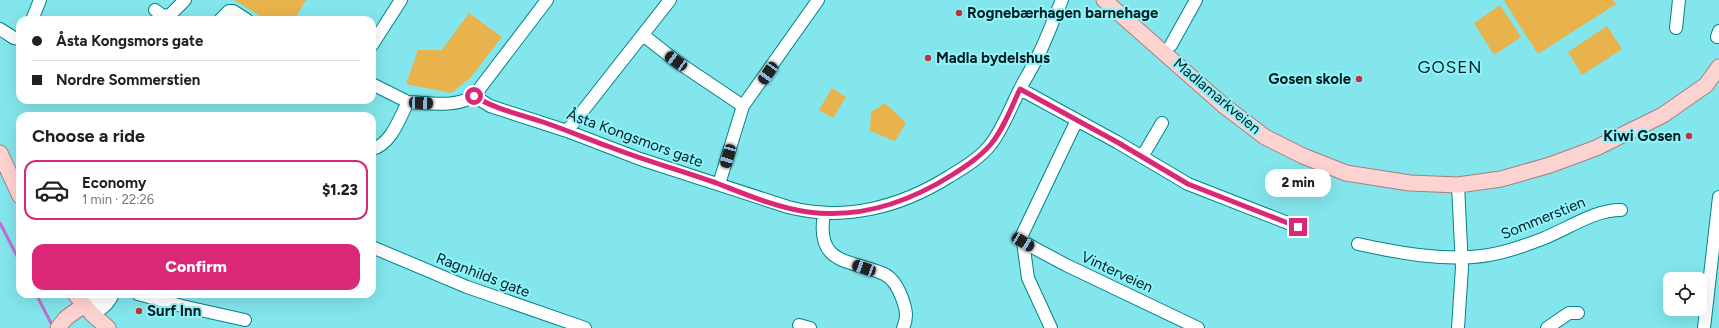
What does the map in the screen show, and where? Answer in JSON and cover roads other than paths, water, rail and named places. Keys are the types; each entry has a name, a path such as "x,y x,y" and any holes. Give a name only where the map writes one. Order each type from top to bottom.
{"main road":[{"name":"Madlamarkveien","path":"1104,0 1223,105 1265,137 1303,156 1346,173 1410,183 1458,185 1501,179 1550,166 1596,148 1663,115 1706,85 1719,67"},
{"name":"Madlamarkveien","path":"1111,0 1122,15"},
{"path":"0,153 16,187"},
{"path":"69,298 84,311 108,328"},
{"path":"58,328 66,318 84,311"},
{"path":"69,328 84,311"}],"street":[{"path":"34,16 40,0"},
{"path":"155,10 163,16 170,15 185,0"},
{"path":"376,39 401,0"},
{"path":"376,86 408,102 456,103 467,100 474,96 547,0"},
{"path":"567,131 670,0"},
{"path":"719,184 744,106 818,0"},
{"name":"Åsta Kongsmors gate","path":"474,96 490,106 567,131 640,159 719,184 734,191 788,207 806,212 824,213 872,210 909,198 933,187 979,157 990,145 1004,123 1038,56 1062,0"},
{"path":"1171,45 1196,0"},
{"path":"1676,28 1678,0"},
{"path":"224,16 230,11 233,11 241,16"},
{"path":"0,29 16,38"},
{"path":"643,35 676,61 744,106"},
{"path":"1020,89 1188,184 1298,227"},
{"path":"376,148 390,136 408,102"},
{"path":"1051,328 1028,278 1023,242 1024,228 1077,120"},
{"path":"1142,157 1162,123"},
{"path":"1458,185 1462,256 1458,328"},
{"path":"1704,328 1719,197"},
{"name":"Sommerstien","path":"1358,244 1411,255 1488,255 1520,247 1572,226 1599,212 1621,210"},
{"path":"824,213 822,232 824,240 835,256 864,268 885,274 898,288 907,311 904,328"},
{"name":"Vinterveien","path":"1023,242 1066,265 1198,328"},
{"name":"Ragnhilds gate","path":"376,249 467,287 585,328"},
{"path":"84,311 99,298"},
{"path":"84,311 102,309 110,302 112,298"},
{"path":"153,298 202,311 245,320"},
{"path":"1547,328 1569,314 1578,313"}],"waterway":[{"path":"0,223 16,254"},
{"path":"38,298 51,323"}],"place":[{"name":"Rognebærhagen barnehage","path":"959,13"},
{"name":"Madla bydelshus","path":"928,58"},
{"name":"Gosen skole","path":"1359,79"},
{"name":"Kiwi Gosen","path":"1689,136"},
{"name":"Surf Inn","path":"139,311"}],"district":[{"name":"GOSEN","path":"1450,67"}]}
